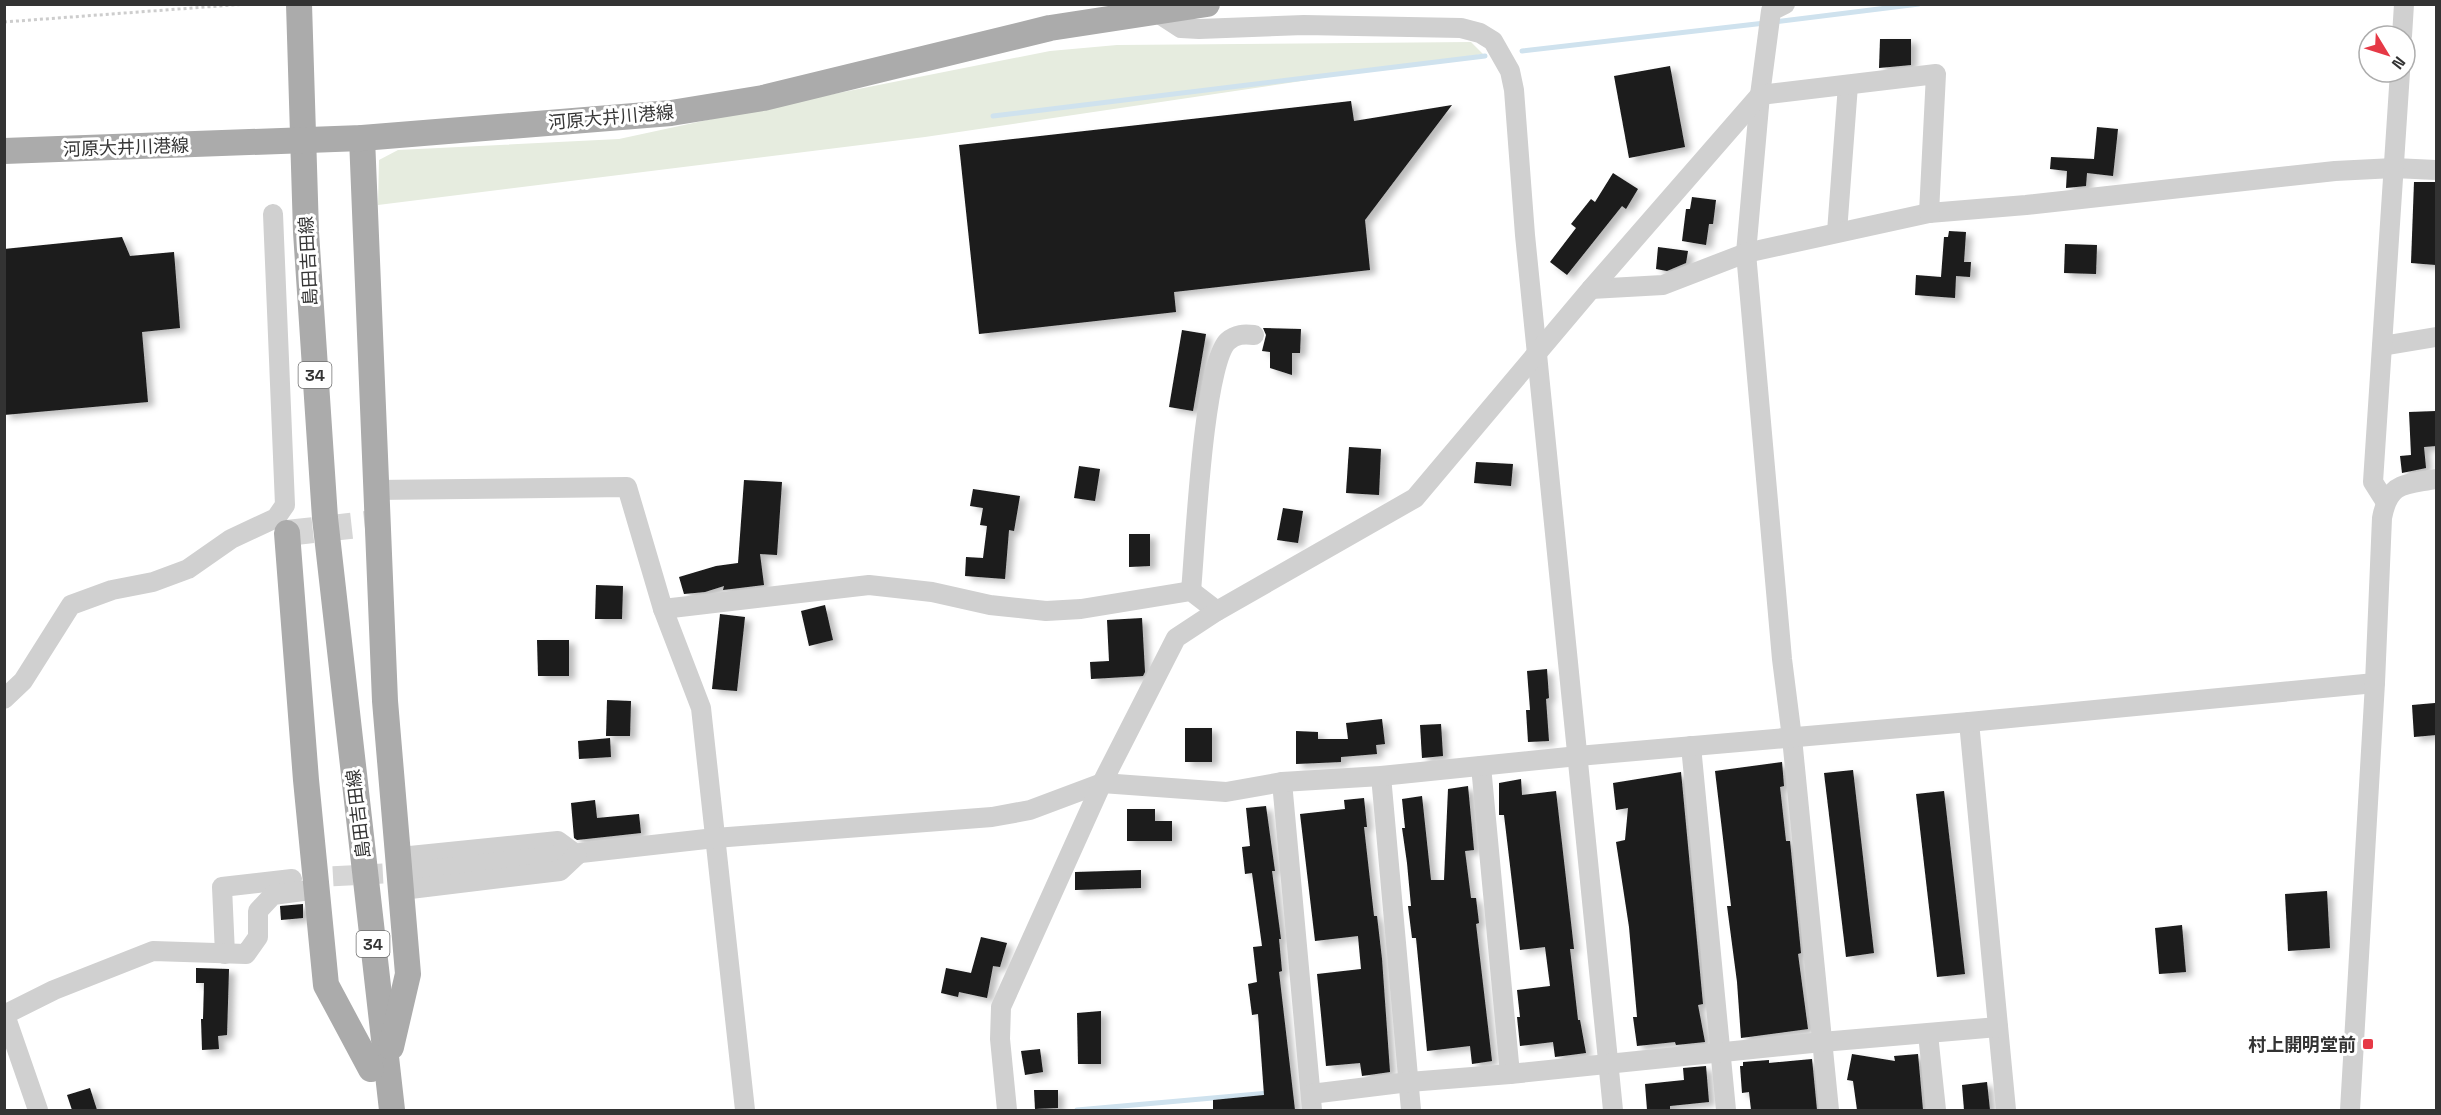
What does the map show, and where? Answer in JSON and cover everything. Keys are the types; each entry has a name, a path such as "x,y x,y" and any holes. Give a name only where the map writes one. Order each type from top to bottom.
{"main road":[{"name":"島田吉田線","path":"299,4 306,232 325,518 379,1067 375,1110"},
{"name":"河原大井川港線","path":"4,151 362,138 671,113 763,98 1050,28 1207,4"},
{"path":"362,138 385,701 404,873 408,974 379,1067"},
{"path":"287,533 306,780 309,883 326,985 379,1067"},
{"name":"島田吉田線","path":"379,1067 392,1110"}],"street":[{"path":"2403,24 2404,4"},
{"path":"1158,13 1181,28 1199,29 1304,25 1461,28 1480,33 1493,41 1506,61 1514,90 1537,353 1613,1110"},
{"path":"1775,15 1760,95 1746,253 1782,659 1829,1110"},
{"path":"1007,1110 1000,1039 1002,1007 1102,783 1176,638 1217,611 1414,498 1591,289 1760,95 1936,74 1929,213"},
{"path":"2385,501 2373,482 2399,84"},
{"path":"1837,232 1848,85"},
{"path":"1591,289 1663,285 1746,253 1929,213 2049,203 2335,171 2394,168 2436,170"},
{"path":"4,699 23,681 71,605 112,590 153,582 188,568 231,539 276,518 285,505 273,214"},
{"path":"1191,591 1207,409 1217,361 1227,341 1240,334 1254,335"},
{"path":"2382,346 2436,337"},
{"path":"2350,1110 2375,683 2382,518 2385,501 2397,487 2436,480"},
{"path":"375,490 627,488 663,609 701,708 745,1110"},
{"path":"663,609 869,585 932,592 990,605 1046,611 1081,609 1191,591 1217,611"},
{"path":"404,873 560,871 576,855 715,838 992,818 1030,810 1102,783 1226,792 1282,783 1381,776 2375,683"},
{"path":"1969,722 2006,1110"},
{"path":"1691,746 1726,1110"},
{"path":"1481,766 1510,1074"},
{"path":"1381,776 1411,1110"},
{"path":"1282,783 1312,1102 1409,1082 1998,1027"},
{"path":"404,873 558,841 576,855"},
{"path":"38,1110 5,1015 54,990 153,951 246,954 258,937 258,911 273,894 309,883"},
{"path":"225,954 222,887 309,883"},
{"path":"1928,1034 1936,1110"}],"path":[{"path":"4,22 246,4"}],"shaded area":[{"path":"1471,42 1483,54 925,137 378,205 379,160 398,150 619,139 1050,51 1117,45"}],"building":[{"path":"1880,39 1911,39 1911,65 1879,68"},
{"path":"1670,66 1685,147 1629,158 1614,76"},
{"path":"1351,101 1354,121 1452,105 1365,220 1370,270 1174,292 1176,312 979,334 959,145"},
{"path":"2097,127 2118,129 2113,176 2087,173 2086,186 2066,188 2067,171 2050,169 2051,157 2094,159"},
{"path":"1613,173 1638,189 1626,209 1622,206 1567,275 1550,262 1576,228 1571,224 1591,199 1595,202"},
{"path":"2414,182 2436,182 2436,265 2411,263"},
{"path":"1692,197 1716,200 1713,224 1709,224 1706,245 1682,241 1686,209 1690,209"},
{"path":"1949,231 1966,232 1964,262 1971,262 1970,277 1956,276 1955,298 1915,295 1916,275 1941,277 1944,237 1948,237"},
{"path":"122,237 130,256 174,252 180,328 142,332 148,402 4,415 4,249"},
{"path":"2065,244 2097,245 2096,274 2064,273"},
{"path":"1658,247 1688,251 1686,263 1667,271 1656,269"},
{"path":"1263,328 1301,329 1300,353 1292,353 1292,375 1270,368 1270,352 1262,351 1266,335"},
{"path":"1182,330 1206,334 1193,411 1169,407"},
{"path":"2436,411 2436,446 2424,447 2426,468 2402,473 2400,456 2411,455 2409,412"},
{"path":"1349,447 1381,449 1379,495 1346,493"},
{"path":"1476,462 1513,464 1511,486 1474,483"},
{"path":"1079,466 1100,469 1095,501 1074,498"},
{"path":"744,480 782,482 777,555 760,554 764,585 723,590 724,586 705,592 684,594 679,577 716,566 738,563"},
{"path":"973,489 1020,496 1014,531 1009,530 1005,579 965,576 966,557 983,558 987,526 980,525 983,508 970,506"},
{"path":"1283,508 1303,511 1298,543 1277,540"},
{"path":"1129,534 1150,534 1150,566 1129,567"},
{"path":"596,585 623,586 622,619 595,619"},
{"path":"825,605 833,640 809,646 801,611"},
{"path":"720,614 745,617 737,691 712,689"},
{"path":"1142,618 1145,672 1143,676 1091,679 1090,662 1109,661 1107,620"},
{"path":"537,640 569,640 569,676 538,676"},
{"path":"1547,669 1549,698 1546,699 1549,741 1528,742 1526,710 1530,710 1527,671"},
{"path":"607,700 631,701 630,736 606,736"},
{"path":"2435,703 2436,735 2414,737 2412,705"},
{"path":"1382,719 1385,744 1376,745 1377,754 1341,757 1341,762 1296,764 1296,731 1318,732 1318,739 1348,739 1346,723"},
{"path":"1441,724 1443,756 1422,758 1420,725"},
{"path":"1185,728 1212,728 1212,762 1185,762"},
{"path":"610,738 611,757 579,759 578,741"},
{"path":"1782,762 1784,786 1780,787 1786,841 1790,841 1801,953 1798,954 1808,1029 1741,1038 1737,982 1727,906 1731,906 1715,771"},
{"path":"1853,770 1874,953 1846,957 1824,773"},
{"path":"1681,772 1703,1004 1698,1005 1705,1042 1637,1046 1633,1017 1637,1017 1629,927 1616,842 1625,840 1628,808 1616,810 1613,783"},
{"path":"1521,779 1522,795 1556,791 1574,949 1570,949 1578,1020 1580,1020 1586,1053 1555,1057 1553,1042 1520,1046 1517,990 1550,986 1545,947 1520,950 1504,815 1499,815 1499,783"},
{"path":"1468,786 1474,850 1465,851 1471,898 1476,898 1479,923 1476,924 1492,1061 1472,1064 1470,1046 1427,1051 1416,938 1412,938 1408,906 1411,906 1402,828 1405,828 1402,799 1422,796 1431,880 1444,880 1448,789"},
{"path":"1944,791 1965,974 1937,977 1916,794"},
{"path":"1364,798 1367,827 1364,827 1374,916 1377,916 1382,959 1390,1072 1362,1076 1360,1063 1326,1066 1317,974 1361,969 1358,936 1315,941 1300,814 1345,809 1344,800"},
{"path":"595,800 597,818 639,814 641,833 577,840 574,838 571,803"},
{"path":"1266,806 1281,939 1279,939 1282,971 1279,972 1295,1110 1213,1110 1213,1100 1264,1095 1258,1014 1252,1015 1248,984 1257,982 1253,947 1262,946 1252,873 1245,874 1242,847 1250,846 1246,808"},
{"path":"1127,809 1155,809 1155,821 1172,821 1172,841 1127,841"},
{"path":"1141,870 1141,888 1075,890 1075,872"},
{"path":"2327,891 2330,948 2288,951 2285,894"},
{"path":"303,904 303,918 281,920 280,906"},
{"path":"2182,925 2186,972 2159,974 2155,928"},
{"path":"981,937 1007,943 1000,967 993,966 987,998 959,992 958,997 941,993 946,968 971,973"},
{"path":"196,968 229,969 227,1035 218,1036 219,1049 202,1050 201,1019 203,1019 204,983 196,983"},
{"path":"1101,1011 1101,1064 1078,1064 1077,1013"},
{"path":"1040,1049 1043,1072 1025,1075 1021,1051"},
{"path":"1852,1054 1895,1061 1894,1056 1918,1054 1923,1110 1857,1110 1853,1081 1847,1080"},
{"path":"1812,1059 1817,1110 1751,1110 1749,1092 1742,1093 1740,1066 1743,1066 1743,1062 1769,1060 1769,1063"},
{"path":"1706,1066 1709,1102 1670,1106 1670,1110 1647,1110 1645,1084 1684,1080 1683,1068"},
{"path":"1987,1082 1990,1110 1964,1110 1962,1085"},
{"path":"90,1088 97,1110 72,1110 67,1095"},
{"path":"1034,1090 1058,1090 1058,1108 1035,1109"}],"waterway":[{"path":"1774,22 1919,4"},
{"path":"1522,51 1765,23"},
{"path":"993,116 1485,56"},
{"path":"1077,1110 1269,1093"}],"tunnel":[{"path":"287,533 376,523"},
{"path":"303,878 411,872"}],"place":[{"name":"村上開明堂前","path":"2368,1044"}]}
